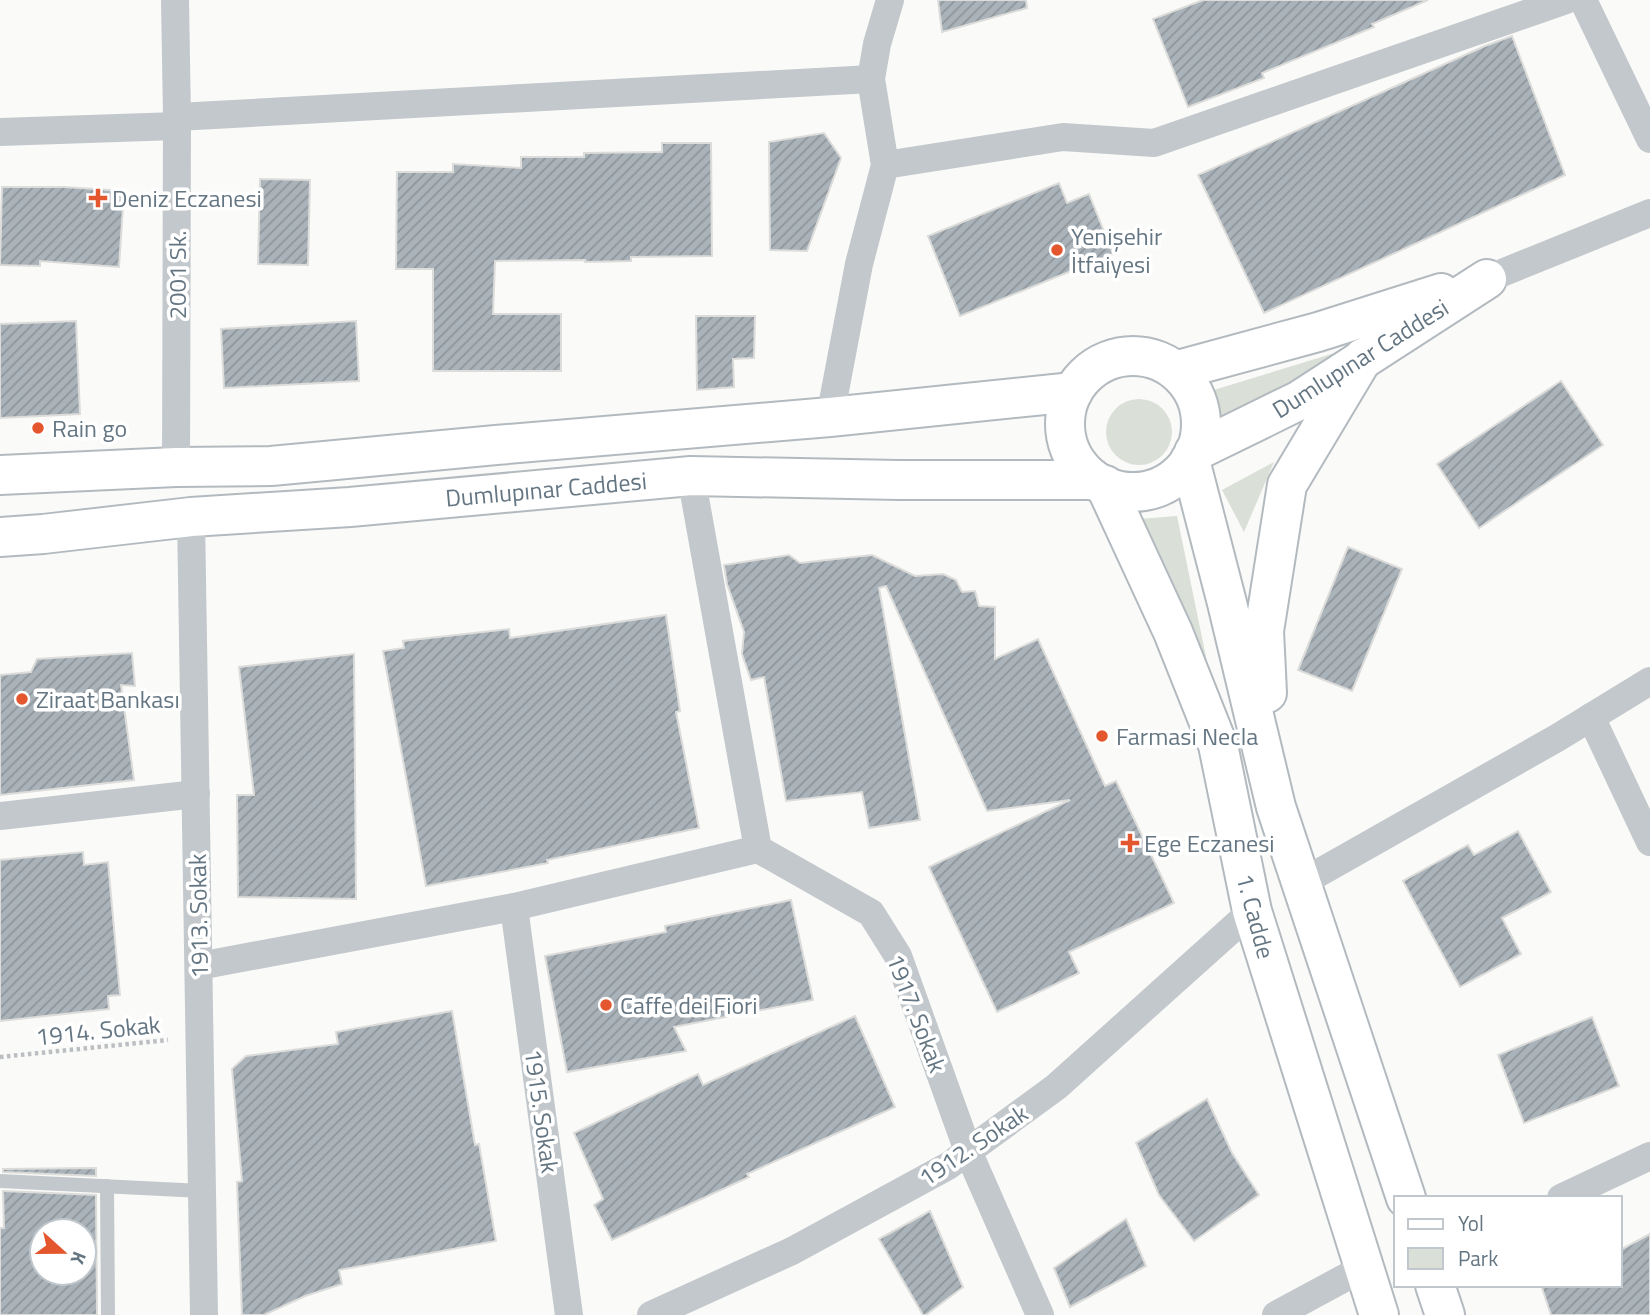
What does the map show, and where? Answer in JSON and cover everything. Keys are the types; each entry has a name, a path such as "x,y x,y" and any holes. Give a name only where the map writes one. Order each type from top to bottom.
{"street":[{"name":"2001 Sk.","path":"175,0 176,467"},
{"path":"830,417 859,264 885,165 871,79 877,44 890,0"},
{"path":"885,165 1063,137 1154,143 1566,0"},
{"path":"1583,0 1650,139"},
{"path":"0,132 871,79"},
{"name":"Dumlupınar Caddesi","path":"1178,370 1318,332 1487,279 1650,213"},
{"name":"Dumlupınar Caddesi","path":"1192,456 1300,400 1487,279"},
{"path":"1131,356 1154,359 1178,370 1197,402 1200,422 1198,442 1192,456 1176,477 1157,488 1135,492 1114,489 1099,483 1080,466 1069,449 1065,429 1066,410 1073,392 1088,373 1108,360 1131,356"},
{"path":"1276,807 1264,631 1287,485 1363,358"},
{"name":"Dumlupınar Caddesi","path":"1,475 176,467 271,466 830,417 1073,392"},
{"name":"1. Cadde","path":"1192,456 1276,807 1405,1196"},
{"path":"199,966 514,908 758,849 691,475"},
{"name":"Dumlupınar Caddesi","path":"0,537 191,517 349,508 691,475 1099,483"},
{"name":"1. Cadde","path":"1099,483 1173,632 1219,746 1252,911 1379,1315"},
{"name":"1913. Sokak","path":"191,517 204,1315"},
{"path":"0,553 43,534"},
{"path":"1301,883 1557,738 1650,681"},
{"path":"1591,716 1650,842"},
{"path":"0,816 196,794"},
{"name":"1917. Sokak","path":"758,849 871,914 898,956 968,1151 1040,1315"},
{"name":"1915. Sokak","path":"514,908 569,1315"},
{"name":"1912. Sokak","path":"651,1315 792,1251 948,1166 1056,1087 1252,911"},
{"path":"1565,1196 1650,1156"},
{"path":"1276,1315 1363,1268"},
{"path":"1437,1287 1446,1315"}],"lane":[{"path":"0,1181 202,1191"},
{"path":"107,1186 108,1315"}],"path":[{"name":"1914. Sokak","path":"0,1057 200,1037"}],"green space":[{"path":"1364,344 1220,436 1204,393"},
{"path":"1139,399 1162,409 1172,432 1162,455 1139,465 1116,455 1106,432 1116,409"},
{"path":"1274,462 1244,532 1222,490"},
{"path":"1177,516 1213,691 1127,520"}],"building":[{"path":"938,0 1026,0 1027,8 942,32"},
{"path":"1203,0 1428,0 1372,24 1374,27 1262,73 1264,78 1188,107 1153,19"},
{"path":"1512,36 1565,175 1264,313 1198,175"},
{"path":"824,133 841,158 807,251 770,250 769,142"},
{"path":"662,143 711,143 712,256 631,257 631,261 495,261 493,314 561,314 561,371 433,371 433,269 396,269 397,172 453,172 453,164 521,168 521,157 584,157 584,153 662,152"},
{"path":"260,179 310,180 308,265 258,264"},
{"path":"1059,183 1067,203 1089,194 1113,254 960,316 928,236"},
{"path":"2,187 124,191 119,267 40,261 40,266 0,265"},
{"path":"696,316 755,316 754,358 733,359 734,387 697,390"},
{"path":"76,321 80,414 0,418 0,324"},
{"path":"356,321 359,381 224,388 221,329"},
{"path":"1561,381 1603,445 1479,528 1437,464"},
{"path":"1348,547 1402,569 1352,691 1298,670"},
{"path":"789,555 800,563 872,555 915,576 943,574 956,580 962,592 975,591 979,606 995,607 995,659 1038,639 1105,786 1116,781 1174,903 1069,952 1079,973 997,1012 929,867 1070,800 987,811 886,586 879,588 920,820 869,828 862,792 786,801 764,677 751,680 742,654 744,632 727,584 724,565"},
{"path":"666,615 680,711 676,712 699,828 547,860 548,863 426,886 383,651 404,648 403,641 509,629 510,638"},
{"path":"132,653 135,686 121,685 134,780 0,795 0,675 31,672 37,659"},
{"path":"354,654 356,899 238,897 237,795 254,795 239,667"},
{"path":"1518,831 1551,892 1502,918 1521,954 1460,987 1403,881 1468,845 1474,855"},
{"path":"83,852 84,865 108,862 120,995 108,996 109,1009 0,1021 0,860"},
{"path":"791,900 813,1000 674,1027 686,1051 567,1072 545,956 666,932 665,926"},
{"path":"452,1011 475,1145 479,1144 496,1241 339,1270 342,1284 305,1296 264,1315 242,1315 237,1182 242,1181 232,1069 246,1056 338,1044 336,1032"},
{"path":"855,1016 895,1107 747,1174 749,1177 612,1240 594,1205 603,1199 574,1133 698,1074 703,1085"},
{"path":"1592,1017 1619,1086 1524,1123 1498,1055"},
{"path":"1207,1099 1232,1153 1259,1195 1194,1241 1159,1195 1136,1143"},
{"path":"96,1168 96,1176 3,1172 3,1169"},
{"path":"3,1191 96,1195 96,1217 28,1217 28,1287 97,1287 97,1315 0,1315 0,1228 4,1228"},
{"path":"930,1211 963,1287 923,1315 879,1239"},
{"path":"1126,1219 1146,1266 1070,1307 1054,1268"},
{"path":"1650,1234 1650,1315 1551,1315 1542,1287 1622,1287 1622,1249"}],"place":[{"name":"Deniz Eczanesi","path":"98,198"},
{"name":"Yenişehir İtfaiyesi","path":"1057,250"},
{"name":"Rain go","path":"38,428"},
{"name":"Ziraat Bankası","path":"22,699"},
{"name":"Farmasi Necla","path":"1102,736"},
{"name":"Ege Eczanesi","path":"1130,843"},
{"name":"Caffe dei Fiori","path":"606,1005"}]}
